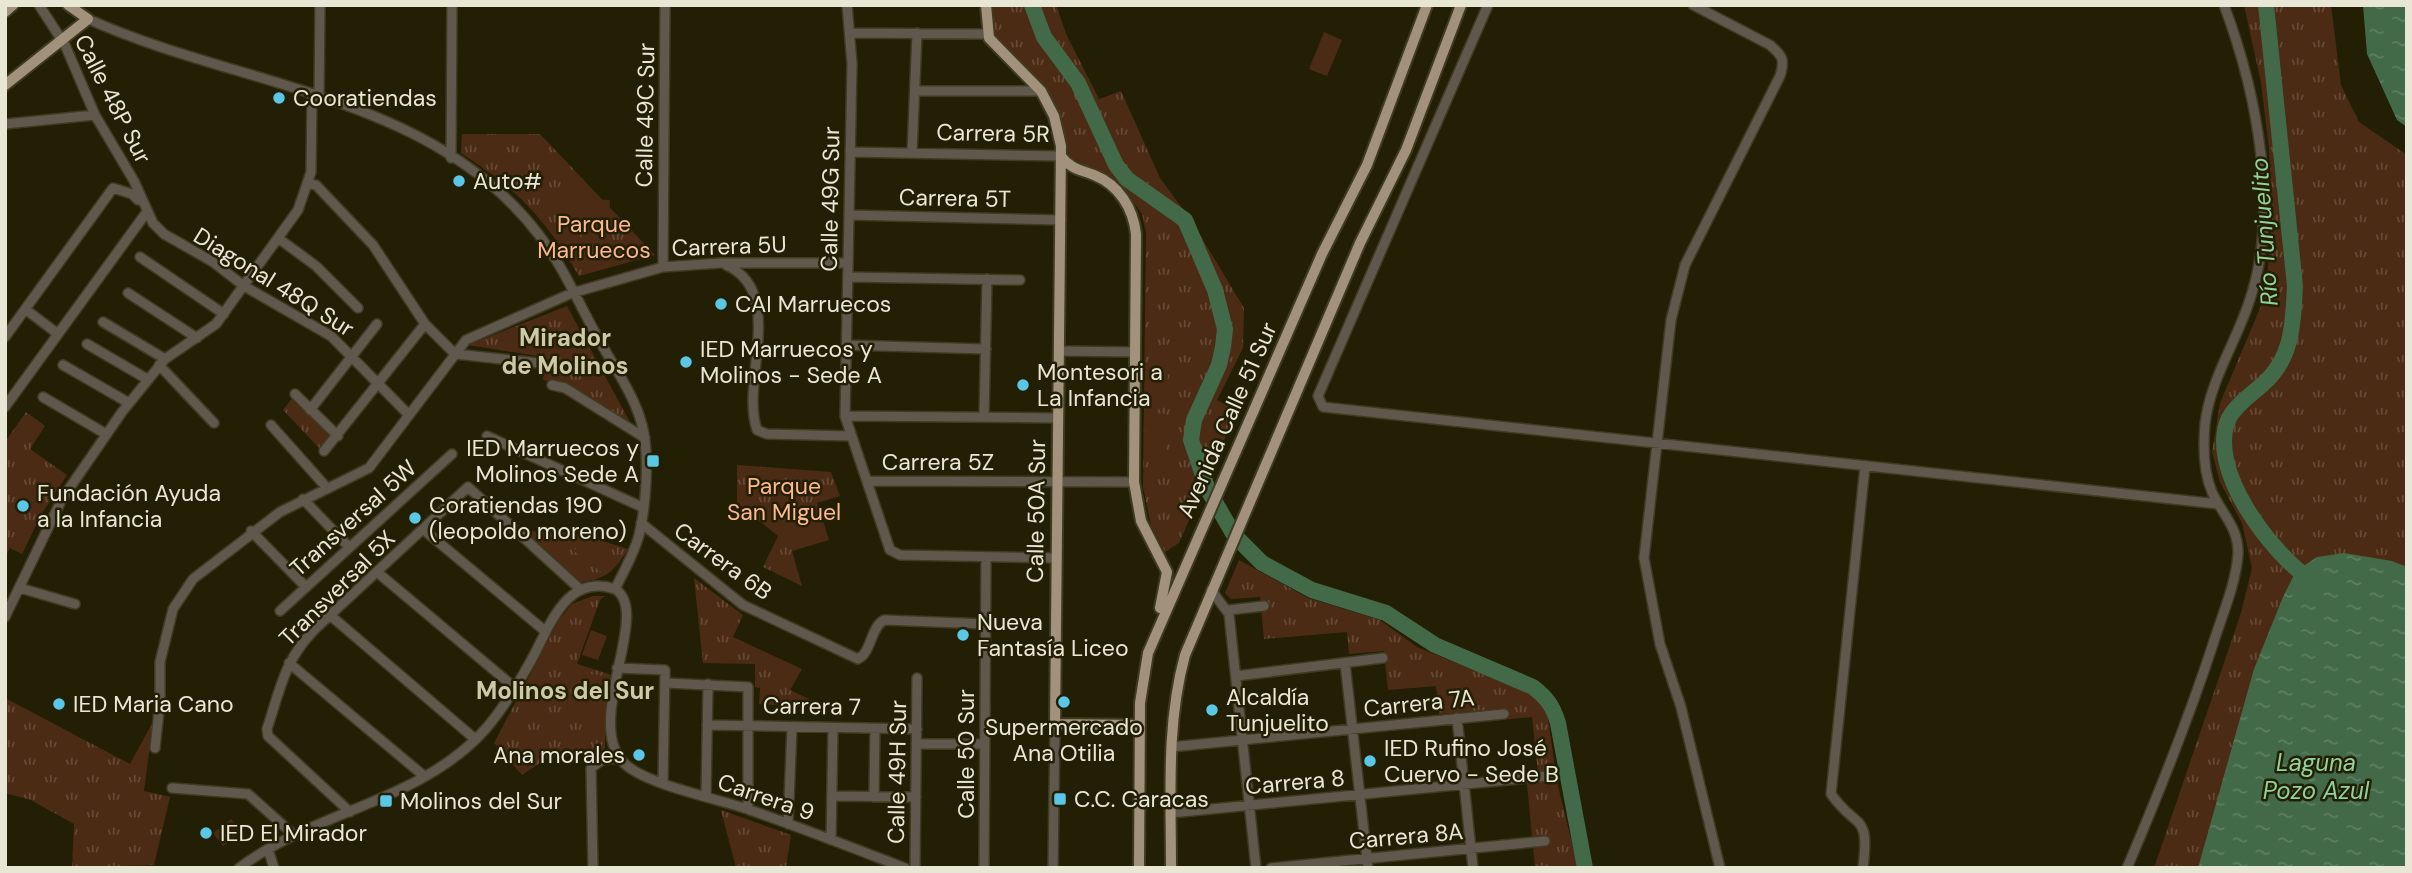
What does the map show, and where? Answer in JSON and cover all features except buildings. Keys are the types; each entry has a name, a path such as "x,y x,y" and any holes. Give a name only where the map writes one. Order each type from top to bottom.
{"main road":[{"path":"5,12 13,5"},
{"path":"5,85 88,19 68,5"},
{"path":"986,5 986,34 1041,91"},
{"name":"Avenida Calle 51 Sur","path":"1139,868 1140,725 1142,678 1148,653 1322,254 1367,165 1427,5"},
{"path":"1171,868 1171,747 1179,679 1191,640 1360,243 1406,150 1461,5"},
{"name":"Calle 50A Sur","path":"1041,91 1056,124 1061,156 1055,724"},
{"name":"Carrera 5R","path":"1061,156 1070,166 1100,177 1116,189 1130,208 1136,234 1134,482 1141,521 1167,575 1148,653"},
{"path":"1055,724 1140,725"}],"street":[{"name":"Calle 48P Sur","path":"39,5 62,40 95,115 134,181 144,208"},
{"path":"5,617 62,499 106,434 162,362 197,338 225,314 298,210 309,184 320,5"},
{"path":"451,158 452,5"},
{"name":"Calle 49C Sur","path":"663,267 665,5"},
{"name":"Calle 49G Sur","path":"847,5 851,33 845,416 890,550 895,554 986,557"},
{"path":"1488,5 1318,396 1319,404 1328,410 2218,504"},
{"path":"1693,5 1770,45 1781,54 1784,62 1780,76 1685,265 1671,320 1644,558 1660,644 1681,706 1720,868"},
{"path":"2127,868 2188,724 2234,580 2238,553 2236,533 2218,504 2203,457 2205,423 2213,387 2248,305 2257,274 2264,195 2251,89 2241,50 2224,5"},
{"path":"88,19 159,46 368,112 451,158 488,183 527,221 540,236 630,396 645,438 641,523 635,547 615,589"},
{"path":"851,33 986,34"},
{"path":"912,153 917,33"},
{"path":"915,91 1041,91"},
{"path":"5,124 95,115"},
{"name":"Carrera 5R","path":"850,152 1061,156"},
{"path":"309,184 316,185 373,245 425,324 454,354 539,363"},
{"path":"5,337 113,188 132,194 144,208 5,407"},
{"name":"Diagonal 48Q Sur","path":"144,208 164,234 213,262 244,286 331,336 409,415"},
{"name":"Carrera 5T","path":"849,215 1061,220"},
{"path":"278,237 316,266 358,308"},
{"path":"140,257 225,314"},
{"path":"721,262 742,274 755,292 757,430 767,434 851,436"},
{"name":"Carrera 5U","path":"155,748 160,702 158,672 173,609 193,579 251,531 303,499 369,468 466,340 572,293 663,267 721,262 848,263"},
{"path":"848,277 1020,280"},
{"path":"984,417 987,279"},
{"path":"128,293 197,338"},
{"path":"24,309 58,334"},
{"path":"103,322 162,362 214,423"},
{"path":"310,410 377,324"},
{"path":"324,451 425,324"},
{"path":"87,344 147,379"},
{"path":"846,345 986,349"},
{"path":"1059,351 1135,352"},
{"path":"63,365 129,403"},
{"path":"552,385 565,388 645,438"},
{"path":"295,394 338,436"},
{"path":"43,397 106,434"},
{"path":"845,416 1058,418"},
{"path":"271,425 327,488"},
{"path":"487,436 642,507"},
{"name":"Transversal 5W","path":"280,611 452,454"},
{"path":"1863,868 1867,838 1863,826 1831,794 1865,466"},
{"name":"Carrera 5Z","path":"867,481 1134,482"},
{"name":"Transversal 5X","path":"349,812 268,736 267,729 296,649 331,615 468,487 473,488 581,590"},
{"path":"303,499 349,547"},
{"name":"Carrera 6B","path":"641,523 743,606 861,659 881,622 986,624"},
{"path":"424,530 545,631"},
{"path":"251,531 306,587"},
{"path":"986,557 1057,558"},
{"name":"Calle 50 Sur","path":"984,868 986,557"},
{"path":"377,572 514,687"},
{"path":"239,868 294,835 424,776 475,739 514,687 559,607 581,590 597,586 615,589 625,597 628,615 611,712 619,758 602,760 591,768 593,868"},
{"path":"20,588 75,604"},
{"path":"1211,590 1228,610 1256,868"},
{"path":"1228,610 1264,606"},
{"path":"331,615 475,739"},
{"path":"1236,676 1383,658"},
{"path":"289,663 424,776"},
{"path":"1345,663 1367,863"},
{"path":"617,668 665,670 663,782"},
{"name":"Calle 49H Sur","path":"915,868 917,678"},
{"path":"666,683 748,687 748,809"},
{"path":"706,797 708,684"},
{"name":"Carrera 7A","path":"1171,747 1504,713"},
{"path":"1457,718 1474,868"},
{"name":"Calle 50A Sur","path":"1053,868 1055,724"},
{"name":"Carrera 7","path":"707,725 917,729"},
{"path":"788,824 792,727"},
{"path":"831,840 833,728"},
{"path":"874,797 875,729"},
{"path":"916,744 985,744"},
{"name":"Carrera 9","path":"619,758 632,769 663,782 748,809 905,868"},
{"name":"Carrera 8","path":"1171,813 1548,776"},
{"path":"172,788 248,794 294,835"},
{"path":"832,796 916,797"},
{"name":"Carrera 8A","path":"1271,868 1367,863 1545,841"},
{"path":"268,849 274,868"}],"green space":[{"path":"991,5 1056,5 1067,36 1099,99 1121,91 1160,178 1191,220 1244,308 1243,348 1217,400 1237,410 1179,543 1165,552 1151,525 1143,487 1146,233 1142,214 1127,193 1112,179 1070,157 1049,99 1038,79 995,38 991,30"},
{"path":"2244,5 2331,5 2341,85 2359,122 2407,155 2407,868 2154,868 2241,613 2252,568 2242,523 2220,482 2212,452 2220,403 2266,294 2272,218 2269,149 2261,83"},
{"path":"1324,32 1342,40 1327,76 1309,69"},
{"name":"Parque Marruecos","path":"462,134 540,134 655,255 579,276 554,237 528,206 499,180 461,153"},
{"path":"562,177 583,178 581,211 561,210"},
{"path":"590,199 610,200 608,233 588,232"},
{"path":"575,224 587,252 570,259 558,231"},
{"path":"567,306 631,424 568,384 543,380 544,357 468,345"},
{"path":"1148,369 1168,369 1167,405 1147,405"},
{"path":"293,397 332,435 320,449 283,410"},
{"path":"26,412 45,426 30,449 67,475 41,515 22,554 10,548 5,557 5,442"},
{"path":"1147,413 1167,414 1165,453 1145,452"},
{"name":"Parque San Miguel","path":"737,465 831,472 840,496 817,503 829,540 792,551 802,586 763,567 778,536 737,503"},
{"path":"819,519 825,538 793,548 787,529"},
{"path":"525,531 577,533 628,549 609,573 581,582"},
{"path":"585,537 611,558 601,572 574,551"},
{"path":"1239,560 1308,598 1380,620 1417,647 1532,694 1547,712 1557,782 1578,868 1535,868 1527,784 1539,783 1532,717 1500,720 1499,709 1439,714 1436,686 1388,690 1384,651 1349,654 1347,632 1264,639 1260,597 1231,599 1225,593"},
{"path":"694,578 743,615 733,637 802,669 790,690 815,702 811,707 759,704 760,688 755,687 755,664 703,663"},
{"path":"593,596 605,596 600,600 577,664 612,675 605,716 605,751 546,759 522,775 494,743 559,620 572,604"},
{"path":"591,630 607,636 598,660 582,655"},
{"path":"591,674 610,677 604,715 584,711"},
{"path":"5,698 130,764 153,722 144,791 170,797 154,865 72,868 74,824 31,800 5,793"},
{"path":"721,810 791,835 786,868 736,868"},
{"path":"231,819 241,832 223,846 213,833"}],"water":[{"path":"2363,5 2407,5 2407,127 2397,120 2367,54"},
{"name":"Laguna Pozo Azul","path":"2344,553 2392,561 2407,567 2407,868 2198,868 2254,669 2283,597 2296,571 2317,557"}],"waterway":[{"path":"1032,5 1044,37 1078,83 1116,165 1127,179 1185,220 1215,290 1225,329 1223,347 1219,365 1194,420 1191,440 1208,490 1234,535 1262,563 1312,590 1386,613 1435,645 1533,687 1542,695 1552,707 1558,723 1585,868"},
{"name":"Río Tunjuelito","path":"2266,5 2295,286 2293,313 2290,339 2280,363 2273,374 2232,413 2224,439 2226,461 2234,485 2247,509 2279,552 2312,581"}],"place":[{"name":"Cooratiendas","path":"279,98"},
{"name":"Auto#","path":"459,181"},
{"name":"CAI Marruecos","path":"721,304"},
{"name":"IED Marruecos y Molinos - Sede A","path":"686,362"},
{"name":"Montesori a La Infancia","path":"1023,385"},
{"name":"IED Marruecos y Molinos Sede A","path":"653,461"},
{"name":"Fundación Ayuda a la Infancia","path":"23,506"},
{"name":"Coratiendas 190 (leopoldo moreno)","path":"415,518"},
{"name":"Nueva Fantasía Liceo","path":"963,635"},
{"name":"Supermercado Ana Otilia","path":"1064,702"},
{"name":"IED Maria Cano","path":"59,704"},
{"name":"Alcaldía Tunjuelito","path":"1212,710"},
{"name":"Ana morales","path":"639,755"},
{"name":"IED Rufino José Cuervo - Sede B","path":"1370,761"},
{"name":"C.C. Caracas","path":"1060,799"},
{"name":"Molinos del Sur","path":"386,801"},
{"name":"IED El Mirador","path":"206,833"}],"district":[{"name":"Mirador de Molinos","path":"565,351"},
{"name":"Molinos del Sur","path":"565,690"}]}
